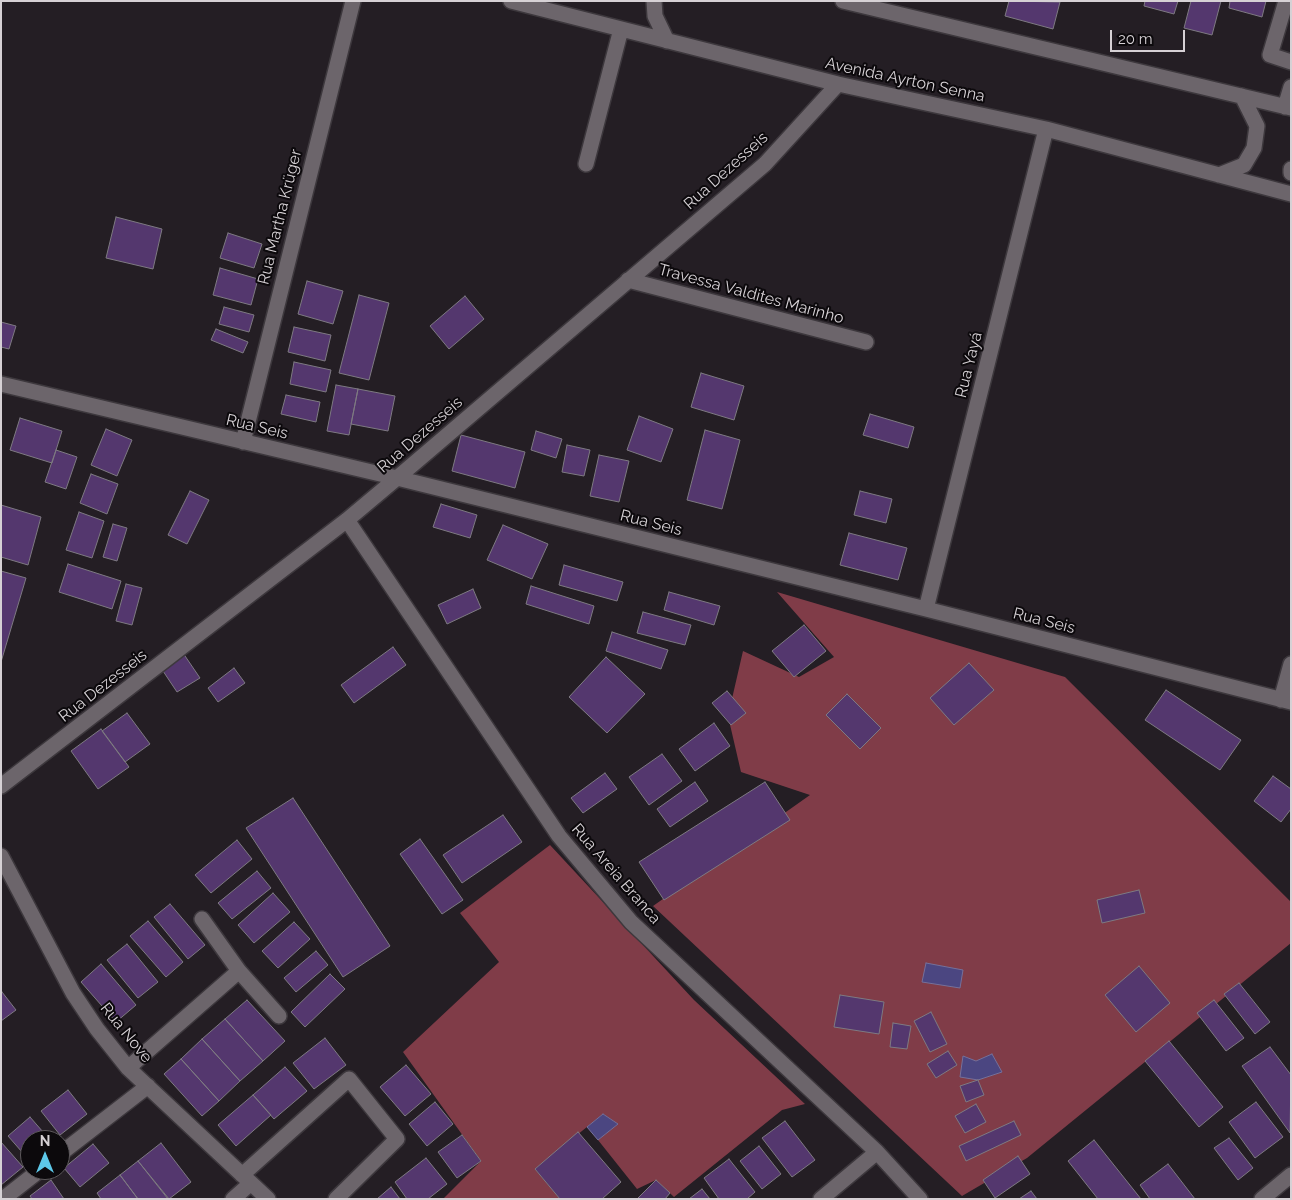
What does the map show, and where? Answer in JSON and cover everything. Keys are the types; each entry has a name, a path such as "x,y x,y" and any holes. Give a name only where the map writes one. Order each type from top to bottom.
{"street":[{"name":"Rua Martha Krüger","path":"243,442 353,1"},
{"name":"Avenida Ayrton Senna","path":"511,1 838,84 1046,129 1291,194"},
{"path":"654,1 656,16 667,41"},
{"path":"1286,1 1270,55 1291,62"},
{"path":"848,2 1288,108 1291,87"},
{"path":"586,164 622,29"},
{"name":"Rua Dezesseis","path":"1,786 346,520 765,164 838,84"},
{"path":"1219,175 1244,165 1254,148 1257,126 1242,96"},
{"name":"Rua Yayá","path":"926,609 1046,129"},
{"name":"Travessa Valdites Marinho","path":"628,280 866,342"},
{"name":"Rua Seis","path":"1,384 396,478 926,609 1286,701"},
{"name":"Rua Areia Branca","path":"346,520 565,843 631,922 877,1152 920,1199"},
{"path":"1286,701 1291,664"},
{"name":"Rua Nove","path":"1,856 73,993 97,1029 128,1068 268,1199"},
{"path":"202,919 239,970 279,1016"},
{"path":"128,1068 239,970"},
{"path":"233,1199 247,1179 348,1079 397,1139 336,1199"},
{"path":"70,1146 148,1086"},
{"path":"821,1199 877,1152"},
{"path":"1262,1199 1289,1179"},
{"path":"3,1199 27,1180"}],"shaded area":[{"path":"777,592 1065,677 1291,902 1291,943 1027,1158 962,1196 653,906 810,795 741,772 728,716 743,651 799,677 834,657"},
{"path":"550,845 694,1000 805,1104 782,1110 674,1197 656,1180 637,1189 598,1140 618,1124 603,1114 535,1169 560,1199 443,1199 481,1161 403,1052 499,962 460,913"},
{"path":"926,963 963,970 960,988 922,982"},
{"path":"992,1054 1002,1072 978,1080 960,1077 963,1056 976,1061"},
{"path":"603,1114 618,1124 598,1140 587,1127"}],"building":[{"path":"1009,1 1060,2 1053,29 1005,16"},
{"path":"1145,1 1178,1 1174,14 1144,6"},
{"path":"1191,1 1221,1 1212,35 1184,28"},
{"path":"1230,1 1266,1 1262,17 1229,8"},
{"path":"116,217 162,229 153,269 106,258"},
{"path":"228,233 262,244 254,268 220,258"},
{"path":"220,268 258,279 251,305 213,295"},
{"path":"307,281 343,291 333,324 298,314"},
{"path":"359,295 389,303 369,380 339,373"},
{"path":"465,296 484,319 449,349 430,326"},
{"path":"224,307 254,315 249,332 219,324"},
{"path":"1,322 16,326 9,349 1,347"},
{"path":"294,327 331,335 325,361 288,352"},
{"path":"216,329 248,342 243,353 211,340"},
{"path":"294,362 331,370 326,392 290,384"},
{"path":"701,373 744,386 734,420 691,407"},
{"path":"336,385 358,389 349,435 327,431"},
{"path":"358,389 395,396 388,431 351,424"},
{"path":"286,395 320,402 316,422 281,414"},
{"path":"870,414 914,427 908,448 863,435"},
{"path":"639,416 673,429 661,462 627,450"},
{"path":"20,418 62,431 52,463 10,450"},
{"path":"106,429 132,440 117,476 91,465"},
{"path":"705,430 740,440 722,509 687,500"},
{"path":"536,431 562,439 556,458 531,450"},
{"path":"461,435 525,452 515,488 452,471"},
{"path":"567,445 590,450 584,476 562,472"},
{"path":"56,450 77,457 66,489 45,482"},
{"path":"599,455 629,461 619,502 590,496"},
{"path":"91,474 118,484 107,514 80,503"},
{"path":"190,491 209,500 187,544 168,535"},
{"path":"860,491 892,499 886,523 854,515"},
{"path":"441,504 477,515 470,538 433,527"},
{"path":"1,505 41,517 28,565 1,557"},
{"path":"79,512 104,521 92,558 66,550"},
{"path":"113,524 127,528 117,561 103,557"},
{"path":"503,525 548,544 532,579 487,560"},
{"path":"849,533 907,548 898,580 840,565"},
{"path":"68,564 121,581 112,609 59,592"},
{"path":"564,565 623,582 617,601 559,585"},
{"path":"1,571 26,578 1,662"},
{"path":"126,584 142,588 132,625 116,621"},
{"path":"531,586 594,606 589,624 526,604"},
{"path":"473,589 481,608 447,624 438,605"},
{"path":"669,592 720,606 714,625 664,610"},
{"path":"643,612 691,625 685,645 637,633"},
{"path":"804,625 826,651 794,677 772,651"},
{"path":"612,632 668,650 661,669 606,651"},
{"path":"393,647 406,665 354,703 341,685"},
{"path":"183,653 200,678 177,692 161,668"},
{"path":"606,657 645,694 607,733 569,697"},
{"path":"969,663 994,690 954,725 930,698"},
{"path":"234,668 245,683 218,702 208,688"},
{"path":"1166,690 1241,740 1220,770 1145,720"},
{"path":"727,691 746,713 731,725 712,703"},
{"path":"847,694 881,728 860,749 826,715"},
{"path":"127,713 150,744 125,762 102,731"},
{"path":"714,723 730,746 695,771 679,749"},
{"path":"101,729 129,767 98,789 71,751"},
{"path":"662,754 682,781 649,805 629,777"},
{"path":"605,773 617,789 583,813 571,798"},
{"path":"1273,776 1291,789 1291,809 1281,822 1254,801"},
{"path":"695,782 708,801 670,827 657,809"},
{"path":"765,782 790,820 664,900 639,862"},
{"path":"293,798 390,946 343,977 246,828"},
{"path":"503,815 522,842 462,883 443,855"},
{"path":"420,839 463,900 442,914 400,854"},
{"path":"237,840 252,859 211,893 195,875"},
{"path":"257,871 271,888 232,919 218,903"},
{"path":"1139,890 1145,913 1102,923 1097,900"},
{"path":"273,893 290,912 254,943 238,925"},
{"path":"170,904 205,945 188,959 154,917"},
{"path":"148,921 183,962 166,977 130,936"},
{"path":"294,922 310,939 278,968 262,951"},
{"path":"127,944 158,982 138,998 107,960"},
{"path":"316,951 328,965 296,992 284,978"},
{"path":"101,964 136,1005 116,1022 81,982"},
{"path":"1139,966 1170,1003 1136,1032 1105,995"},
{"path":"330,974 345,989 305,1027 291,1012"},
{"path":"1239,983 1270,1022 1255,1034 1224,994"},
{"path":"1,993 16,1010 1,1021"},
{"path":"840,995 884,1002 879,1034 834,1027"},
{"path":"247,1000 285,1041 263,1061 225,1019"},
{"path":"1214,1000 1244,1038 1226,1051 1197,1013"},
{"path":"931,1012 947,1044 930,1052 914,1021"},
{"path":"225,1019 263,1061 240,1081 202,1039"},
{"path":"893,1023 911,1026 907,1049 890,1047"},
{"path":"325,1038 346,1065 314,1089 293,1063"},
{"path":"202,1039 240,1081 219,1101 181,1059"},
{"path":"1169,1041 1223,1107 1199,1127 1145,1061"},
{"path":"1270,1047 1291,1075 1290,1133 1242,1066"},
{"path":"948,1051 957,1065 936,1078 927,1064"},
{"path":"181,1059 219,1101 202,1116 164,1074"},
{"path":"406,1065 431,1094 405,1116 380,1087"},
{"path":"285,1067 307,1091 274,1119 253,1095"},
{"path":"978,1080 984,1095 966,1102 960,1086"},
{"path":"68,1090 87,1114 66,1130 56,1130 41,1111"},
{"path":"253,1095 271,1115 236,1146 218,1125"},
{"path":"435,1102 453,1124 427,1146 409,1124"},
{"path":"1256,1102 1283,1137 1255,1158 1229,1122"},
{"path":"976,1104 986,1122 965,1133 955,1116"},
{"path":"30,1117 41,1130 20,1130 20,1150 8,1136"},
{"path":"785,1121 815,1160 792,1177 762,1138"},
{"path":"1014,1121 1021,1135 966,1161 959,1146"},
{"path":"578,1132 621,1182 602,1199 560,1199 535,1169"},
{"path":"462,1135 481,1161 457,1178 438,1152"},
{"path":"1229,1138 1253,1168 1238,1180 1214,1148"},
{"path":"1094,1140 1141,1199 1098,1199 1068,1161"},
{"path":"1,1142 20,1164 20,1169 1,1185"},
{"path":"161,1143 191,1182 169,1199 138,1161"},
{"path":"93,1144 109,1163 80,1187 70,1175 70,1163"},
{"path":"759,1146 781,1174 762,1189 740,1161"},
{"path":"1018,1156 1030,1174 995,1198 983,1180"},
{"path":"426,1158 447,1184 428,1199 407,1199 395,1182"},
{"path":"729,1159 755,1192 747,1199 719,1199 704,1178"},
{"path":"138,1161 168,1199 138,1199 120,1175"},
{"path":"1168,1164 1195,1199 1150,1199 1140,1185"},
{"path":"120,1175 138,1199 101,1199 97,1193"},
{"path":"51,1180 64,1199 32,1199 30,1196"},
{"path":"656,1180 670,1193 665,1199 637,1199"},
{"path":"391,1187 400,1199 377,1199"},
{"path":"702,1189 710,1199 689,1199"},
{"path":"1031,1191 1037,1199 1019,1199"}]}
